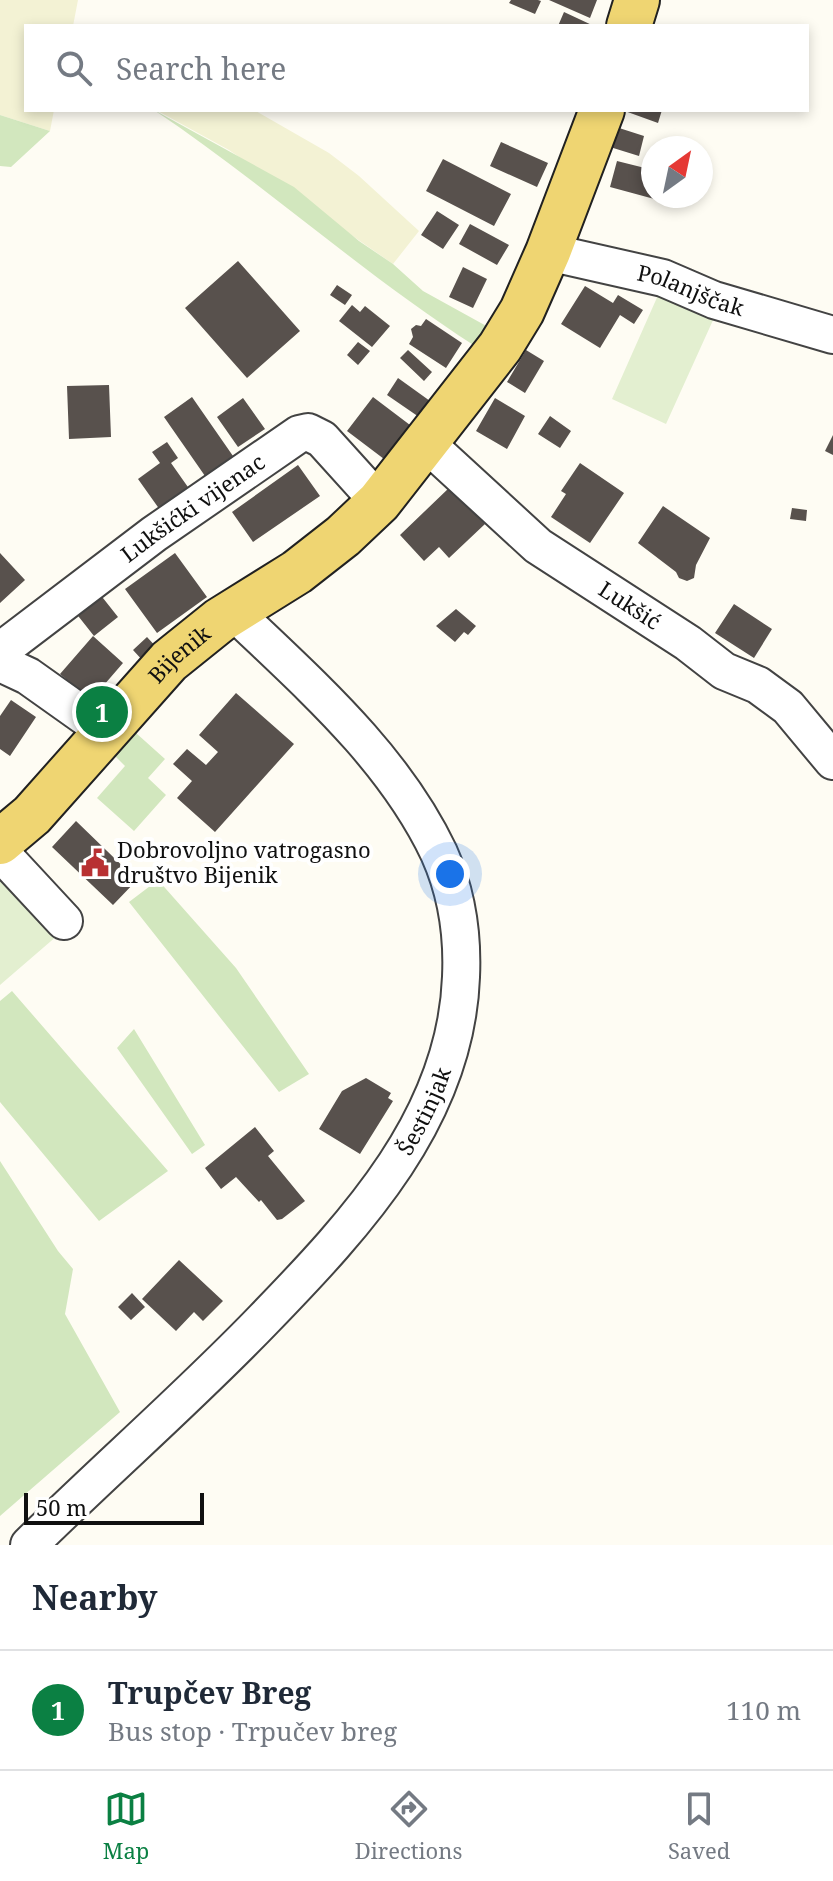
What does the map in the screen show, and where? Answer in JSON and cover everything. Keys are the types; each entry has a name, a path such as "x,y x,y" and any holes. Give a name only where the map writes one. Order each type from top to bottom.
{"main road":[{"path":"630,24 637,0"},
{"path":"233,611 297,572 343,536 379,502 500,347 522,311 548,252 601,112"},
{"name":"Bijenik","path":"0,842 32,815 104,730 169,661 233,611"}],"street":[{"name":"Polanjščak","path":"548,252 663,278 714,300 833,335"},
{"name":"Lukšićki vijenac","path":"0,651 154,534 299,434 308,432 322,439 379,502"},
{"name":"Lukšić","path":"427,444 538,546 688,643 724,671 758,685 788,707 833,761"},
{"name":"Šestinjak","path":"29,1545 249,1334 368,1206 420,1125 436,1092 457,1022 462,945 459,913 447,874 423,825 397,782 351,728 233,611"},
{"path":"0,663 28,676 104,730"},
{"path":"0,852 64,921"}],"green space":[{"path":"0,0 78,0 73,24 24,24 24,112 54,112 50,131 0,115"},
{"path":"157,112 294,187 423,291 490,328 475,346 393,289"},
{"path":"160,112 257,112 329,153 419,231 393,264 229,150"},
{"path":"0,115 50,131 11,167 0,166"},
{"path":"659,293 714,318 666,424 612,399"},
{"path":"136,733 165,759 148,778 166,795 134,831 97,798 125,766 115,756"},
{"path":"5,874 58,935 0,985 0,879"},
{"path":"158,880 236,968 309,1074 279,1092 129,902"},
{"path":"12,991 168,1171 99,1221 0,1102 0,1001"},
{"path":"134,1029 205,1145 192,1154 117,1048"},
{"path":"0,1161 73,1269 65,1314 120,1412 0,1516"}],"building":[{"path":"511,0 541,1 535,14 509,3"},
{"path":"549,0 597,0 590,18"},
{"path":"564,12 590,24 559,24"},
{"path":"628,112 661,112 658,123"},
{"path":"616,127 644,136 641,136 639,156 610,147"},
{"path":"501,142 548,163 537,187 490,166"},
{"path":"443,159 511,194 494,226 426,191"},
{"path":"617,161 641,167 641,195 610,187"},
{"path":"437,211 459,225 443,249 421,235"},
{"path":"470,224 509,245 497,265 459,244"},
{"path":"238,261 300,331 247,378 185,308"},
{"path":"463,267 487,279 473,308 449,297"},
{"path":"337,285 352,295 345,305 330,295"},
{"path":"585,286 613,303 618,295 643,310 634,324 620,315 600,348 561,324"},
{"path":"352,305 360,312 365,306 390,326 372,347 339,321"},
{"path":"426,319 462,343 446,368 409,344 413,337 411,329 421,326"},
{"path":"358,342 370,351 358,365 347,355"},
{"path":"408,350 432,372 424,381 400,358"},
{"path":"526,350 544,361 525,393 507,382"},
{"path":"398,378 430,401 419,417 387,395"},
{"path":"109,385 111,437 69,439 67,386"},
{"path":"192,397 233,456 205,476 164,417"},
{"path":"373,397 410,425 384,459 347,431"},
{"path":"243,398 265,429 238,447 217,417"},
{"path":"495,398 525,416 507,449 476,431"},
{"path":"550,416 571,431 560,448 538,434"},
{"path":"833,435 833,455 825,451"},
{"path":"167,442 178,458 171,463 190,490 160,510 138,479 160,463 152,452"},
{"path":"580,463 624,493 590,543 551,517 566,494 561,491"},
{"path":"298,465 320,496 253,542 232,512"},
{"path":"450,487 485,524 449,558 439,547 424,561 400,535"},
{"path":"663,506 710,538 696,565 694,578 687,581 679,578 676,572 638,543"},
{"path":"792,508 807,510 806,521 790,519"},
{"path":"0,553 25,580 0,603"},
{"path":"175,553 207,597 157,633 125,589"},
{"path":"99,593 118,617 94,636 75,612"},
{"path":"734,604 772,629 754,658 715,633"},
{"path":"456,609 476,626 468,635 464,632 455,642 436,626"},
{"path":"93,636 123,663 91,700 60,674"},
{"path":"147,637 158,649 144,662 133,650"},
{"path":"236,693 294,744 215,832 177,798 192,781 173,764 187,749 206,765 218,752 199,735"},
{"path":"11,700 36,717 10,756 0,749 0,716"},
{"name":"Dobrovoljno vatrogasno društvo Bijenik","path":"76,821 137,880 113,905 52,847"},
{"path":"366,1078 391,1093 388,1098 393,1101 360,1154 319,1129 342,1091"},
{"path":"255,1127 274,1151 268,1156 305,1201 282,1219 277,1220 236,1177 221,1189 205,1168"},
{"path":"179,1260 223,1301 203,1321 194,1312 176,1331 142,1299"},
{"path":"132,1293 145,1307 131,1320 118,1307"}],"place":[{"name":"Trupčev Breg","path":"102,712"},
{"name":"Dobrovoljno vatrogasno društvo Bijenik","path":"95,863"}]}
